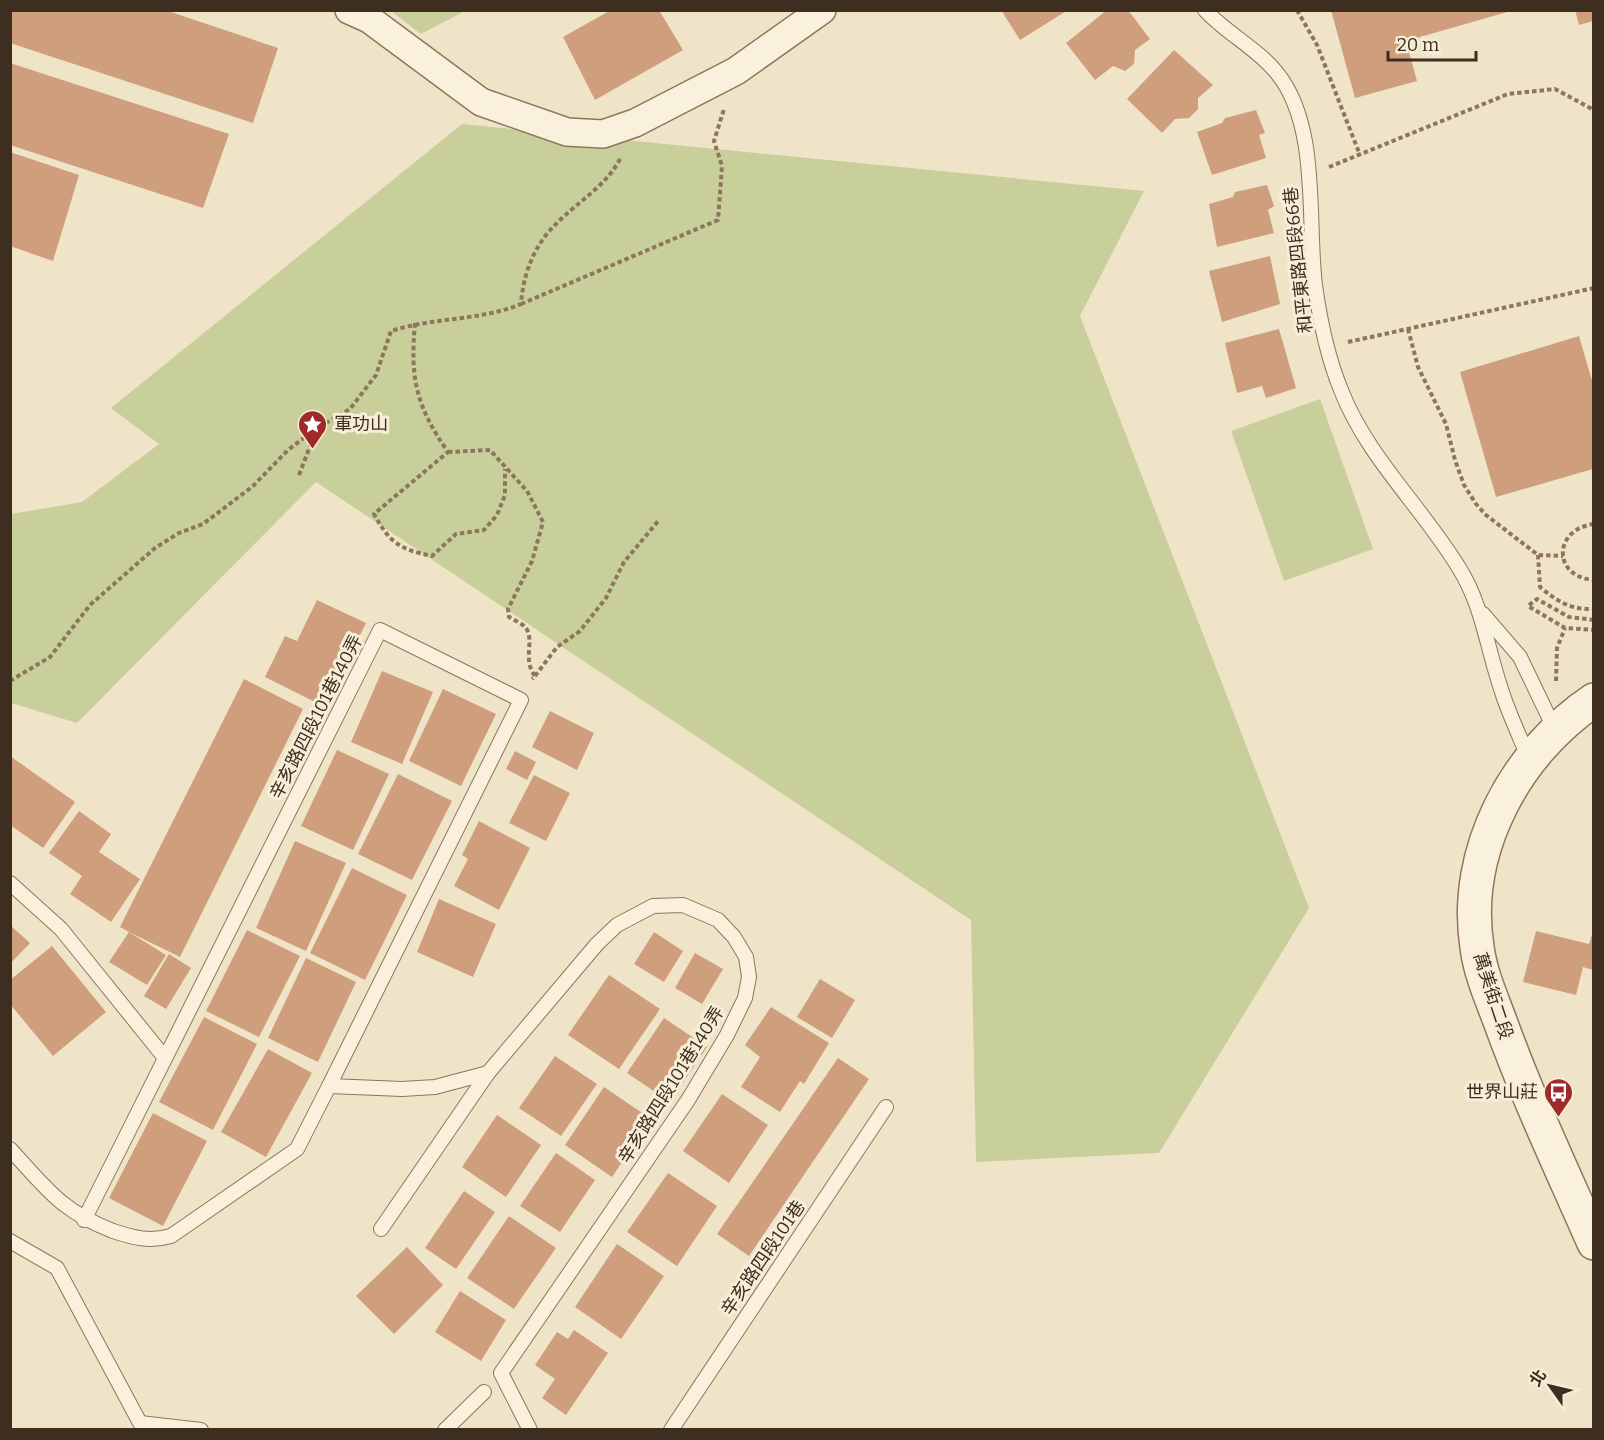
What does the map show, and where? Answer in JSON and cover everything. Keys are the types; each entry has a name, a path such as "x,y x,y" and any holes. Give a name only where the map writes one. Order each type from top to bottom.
{"street":[{"path":"349,10 369,19 482,102 521,118 567,132 603,134 635,123 736,71 822,10"},
{"name":"萬美街二段","path":"1593,700 1555,730 1529,760 1504,802 1488,837 1477,874 1474,909 1477,948 1516,1064 1593,1243"}],"lane":[{"name":"和平東路四段66巷","path":"1205,10 1278,73 1302,124 1315,284 1326,347 1341,392 1386,468 1455,561 1480,610 1501,690 1529,760"},
{"name":"和平東路四段66巷","path":"1480,610 1520,657 1555,730"},
{"name":"辛亥路四段101巷140弄","path":"10,1149 58,1202 84,1220 132,1238 154,1240 171,1236 297,1149 521,700 380,630 84,1220"},
{"path":"10,883 61,929 165,1058"},
{"name":"辛亥路四段101巷140弄","path":"381,1229 488,1073 597,944 617,924 653,906 683,905 718,920 734,937 746,957 749,977 745,998 727,1035 669,1128 501,1372 530,1430"},
{"path":"329,1086 402,1089 435,1087 488,1073"},
{"name":"辛亥路四段101巷","path":"671,1430 886,1107"},
{"path":"10,1240 57,1268 140,1424 201,1430"},
{"path":"445,1430 484,1392"}],"path":[{"path":"1297,10 1317,45 1360,155"},
{"path":"10,681 50,657 90,605 155,548 178,533 203,524 252,488 288,450 318,428 350,409 376,375 391,331 415,323 500,313 718,220 722,166 714,141 736,71"},
{"path":"1308,176 1508,94 1555,89 1593,110"},
{"path":"521,304 522,288 532,257 554,225 602,183 619,160 635,123"},
{"path":"1326,347 1593,288"},
{"path":"415,323 411,362 417,392 434,432 448,452"},
{"path":"1408,330 1418,367 1446,424 1464,485 1486,515 1538,555 1563,556"},
{"path":"298,475 318,428"},
{"path":"505,469 505,495 497,515 484,530 456,534 432,556 408,551 388,538 374,514 448,452 490,450 527,491 543,522 532,561 508,609 509,617 526,628 527,666 533,677 557,647 580,631 606,598 624,562 659,520"},
{"path":"1593,524 1581,526 1570,533 1564,543 1563,556 1567,568 1574,575 1593,580"},
{"path":"1538,555 1540,586 1572,608 1593,609"},
{"path":"1593,620 1569,617 1537,598 1528,606 1565,628 1593,630"},
{"path":"1569,617 1572,608"},
{"path":"1557,648 1565,628"}],"green space":[{"path":"391,11 465,11 421,34"},
{"path":"462,124 1144,191 1080,316 1309,908 1159,1153 976,1162 971,920 316,482 77,723 11,703 11,514 82,502 159,444 111,408"},
{"path":"1320,399 1373,549 1284,581 1231,431"}],"building":[{"path":"10,10 165,10 278,48 253,123 10,43"},
{"path":"611,10 659,10 683,50 595,100 563,37"},
{"path":"1001,10 1068,10 1020,40"},
{"path":"1107,10 1128,10 1150,39 1135,50 1134,64 1125,71 1113,66 1095,80 1066,43"},
{"path":"1331,10 1511,11 1406,41 1417,81 1355,98"},
{"path":"1575,10 1593,10 1593,21 1579,25"},
{"path":"1174,50 1213,85 1198,98 1198,109 1189,118 1175,119 1162,133 1127,99"},
{"path":"10,63 229,134 203,208 10,145"},
{"path":"1256,110 1265,133 1259,135 1266,158 1212,175 1197,132 1222,123 1225,118"},
{"path":"10,152 79,175 53,261 10,246"},
{"path":"1267,185 1274,206 1268,210 1274,233 1217,247 1209,204 1233,197 1235,192"},
{"path":"1270,256 1280,304 1222,322 1209,271"},
{"path":"1279,329 1296,388 1266,398 1262,386 1237,393 1225,343"},
{"path":"1579,336 1593,384 1593,469 1496,497 1460,372"},
{"path":"317,600 366,623 325,707 265,677 285,636 297,641"},
{"path":"382,671 433,692 402,764 351,742"},
{"path":"244,679 303,709 180,957 120,927"},
{"path":"443,689 496,714 461,786 409,761"},
{"path":"550,711 594,733 577,770 532,747"},
{"path":"337,750 389,774 353,850 301,826"},
{"path":"515,751 536,762 527,780 506,769"},
{"path":"10,756 75,802 43,848 10,825"},
{"path":"398,774 452,801 412,880 358,854"},
{"path":"534,775 570,793 546,841 509,823"},
{"path":"79,811 111,834 99,852 140,879 111,922 70,894 82,876 49,853"},
{"path":"479,821 530,848 499,910 454,886 468,859 462,855"},
{"path":"295,841 346,863 306,951 256,928"},
{"path":"352,868 407,895 365,980 310,953"},
{"path":"439,899 496,924 473,977 417,952"},
{"path":"10,925 30,943 10,964"},
{"path":"247,930 300,956 259,1037 206,1011"},
{"path":"1536,931 1589,944 1593,931 1593,970 1583,967 1576,995 1523,982"},
{"path":"129,932 166,955 147,985 109,962"},
{"path":"654,932 683,951 664,982 634,964"},
{"path":"52,946 106,1012 53,1056 10,1004 10,980"},
{"path":"695,953 723,969 702,1004 675,988"},
{"path":"169,954 191,968 166,1009 144,996"},
{"path":"306,958 356,982 318,1062 268,1038"},
{"path":"609,975 660,1009 619,1069 568,1035"},
{"path":"820,979 855,1000 832,1038 797,1017"},
{"path":"771,1007 829,1043 804,1084 800,1081 780,1112 741,1087 760,1057 745,1045"},
{"path":"204,1017 257,1044 213,1130 159,1102"},
{"path":"664,1018 707,1047 670,1102 627,1073"},
{"path":"268,1049 312,1073 266,1157 221,1132"},
{"path":"555,1056 597,1084 561,1136 519,1108"},
{"path":"838,1058 869,1079 749,1256 717,1234"},
{"path":"604,1087 651,1119 612,1177 565,1145"},
{"path":"722,1094 768,1125 729,1183 683,1151"},
{"path":"153,1113 207,1141 163,1226 109,1198"},
{"path":"497,1115 541,1145 506,1197 462,1167"},
{"path":"556,1153 595,1180 560,1232 520,1206"},
{"path":"668,1173 717,1206 677,1266 627,1232"},
{"path":"464,1191 495,1212 456,1269 425,1248"},
{"path":"509,1216 556,1248 514,1309 467,1278"},
{"path":"617,1244 664,1276 621,1339 575,1307"},
{"path":"407,1247 443,1285 394,1334 356,1296"},
{"path":"460,1291 506,1320 481,1361 435,1332"},
{"path":"574,1330 608,1353 566,1415 542,1398 555,1379 535,1365 557,1332 568,1339"}],"place":[{"name":"軍功山","path":"313,450"},
{"name":"世界山莊","path":"1559,1118"}]}
